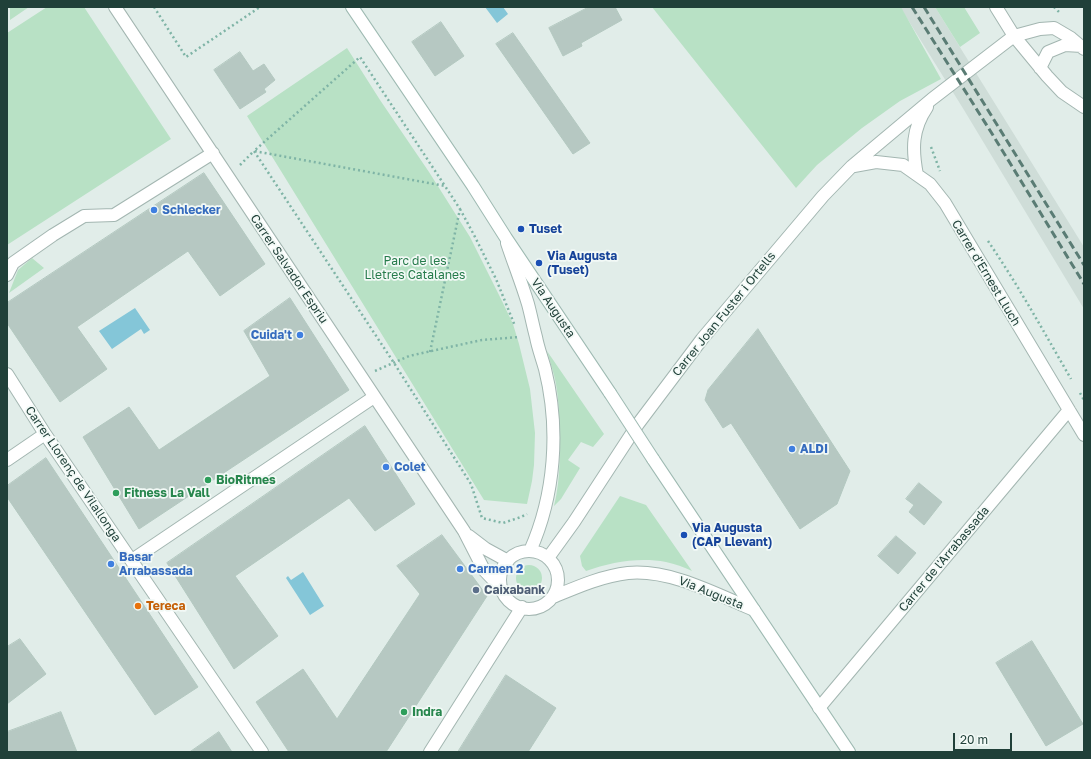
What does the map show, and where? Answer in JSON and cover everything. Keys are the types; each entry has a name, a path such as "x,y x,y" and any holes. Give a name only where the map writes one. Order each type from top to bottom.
{"street":[{"name":"Carrer Salvador Espriu","path":"115,7 464,531 484,570 503,590"},
{"name":"Via Augusta","path":"352,7 473,186 506,238 849,752"},
{"path":"996,7 1014,36 1040,68 1062,92 1084,107"},
{"path":"1014,36 1040,29 1054,28 1083,48"},
{"name":"Carrer Joan Fuster i Ortells","path":"548,558 574,522 638,424 702,339 823,196 852,166 932,99 1014,36"},
{"path":"1040,68 1048,52 1065,45 1083,48"},
{"name":"Carrer Joan Fuster i Ortells","path":"917,175 913,144 916,129 932,99"},
{"path":"7,275 13,263 53,235 84,216 114,214 213,153"},
{"name":"Carrer d'Ernest Lluch","path":"852,166 876,162 903,165 930,184 945,203 1084,435"},
{"path":"506,238 527,303 545,370 552,418 553,448 551,477 543,516 530,551"},
{"name":"Carrer Llorenç de Vilallonga","path":"7,374 45,434 262,752"},
{"path":"132,560 374,397"},
{"name":"Carrer de l'Arrabassada","path":"819,708 1069,410"},
{"path":"7,460 45,434"},
{"name":"Carrer Salvador Espriu","path":"464,531 486,549 508,561"},
{"path":"525,551 534,551 548,558 557,572 558,586 553,597 545,604 536,608 522,608 512,603 507,598 500,581 502,570 508,561 514,555 525,551"},
{"name":"Via Augusta","path":"553,597 585,584 608,577 629,573 645,573 674,578 698,586 754,610"},
{"path":"430,752 522,608"}],"path":[{"path":"154,7 186,57 260,7"},
{"path":"228,177 254,151 360,57 453,196 496,279 520,337 482,340 409,356 361,377"},
{"path":"930,144 941,173"},
{"path":"254,151 445,186"},
{"path":"254,151 394,363 471,484 482,518 503,523 521,518 532,512"},
{"path":"430,352 460,209"},
{"path":"985,236 1011,275 1074,385"},
{"path":"1078,390 1084,400"}],"shaded area":[{"path":"900,7 935,7 1084,247 1084,309 964,110"}],"green space":[{"path":"10,7 29,7 10,20"},
{"path":"47,7 84,7 171,139 7,245 7,33"},
{"path":"652,7 901,7 941,79 900,101 862,128 817,165 796,188"},
{"path":"935,7 964,7 980,33 960,47"},
{"name":"Parc de les Lletres Catalanes","path":"347,48 470,237 513,324 530,389 535,433 534,465 527,504 484,500 247,116"},
{"path":"32,258 44,268 9,293 18,270"},
{"path":"547,351 604,434 593,447 581,442 568,460 580,468 561,499 554,506 560,463 559,411 556,384"},
{"path":"620,496 646,505 692,571 669,563 635,560 605,565 586,571 582,566 580,556"},
{"path":"529,565 538,569 542,578 538,587 529,591 520,587 516,578 520,569"}],"water":[{"path":"485,7 503,7 508,14 497,23"},
{"path":"135,308 150,330 144,334 141,329 112,349 99,331"},
{"path":"303,572 324,606 310,615 286,578 288,576 291,580"}],"building":[{"path":"589,7 615,7 622,20 581,43 582,46 563,56 549,28"},
{"path":"441,22 464,56 435,76 412,42"},
{"path":"513,33 590,143 573,154 496,44"},
{"path":"240,52 253,71 264,64 275,80 264,89 266,92 240,109 214,70"},
{"path":"204,173 265,264 220,296 188,251 77,327 107,369 60,402 7,323 7,303"},
{"path":"290,298 349,390 139,529 83,437 129,407 159,450 270,376 244,331"},
{"name":"ALDI","path":"758,329 850,471 837,504 800,529 731,423 723,428 705,400 708,390"},
{"path":"365,426 415,504 375,531 349,498 235,576 278,636 234,669 167,563"},
{"path":"46,458 198,687 155,715 7,497 7,486"},
{"path":"919,483 942,502 924,525 909,512 914,505 906,499"},
{"path":"442,535 487,596 386,752 289,752 256,702 303,669 337,719 420,594 397,566"},
{"path":"896,536 916,553 898,574 878,556"},
{"path":"20,639 46,674 7,704 7,647"},
{"path":"1032,641 1083,724 1046,746 996,663"},
{"path":"506,675 556,708 528,752 458,752"},
{"path":"61,712 77,752 7,752 7,732"},
{"path":"219,732 232,752 190,752"}],"railway":[{"path":"912,7 1084,284"},
{"path":"924,7 1084,265"}],"place":[{"name":"Schlecker","path":"154,210"},
{"name":"Tuset","path":"521,229"},
{"name":"Via Augusta (Tuset)","path":"539,263"},
{"name":"Cuida't","path":"300,335"},
{"name":"ALDI","path":"792,449"},
{"name":"Colet","path":"386,467"},
{"name":"BioRitmes","path":"208,480"},
{"name":"Fitness La Vall","path":"116,493"},
{"name":"Via Augusta (CAP Llevant)","path":"684,535"},
{"name":"Basar Arrabassada","path":"111,564"},
{"name":"Carmen 2","path":"460,569"},
{"name":"Caixabank","path":"476,590"},
{"name":"Tereca","path":"138,606"},
{"name":"Indra","path":"404,712"}]}
